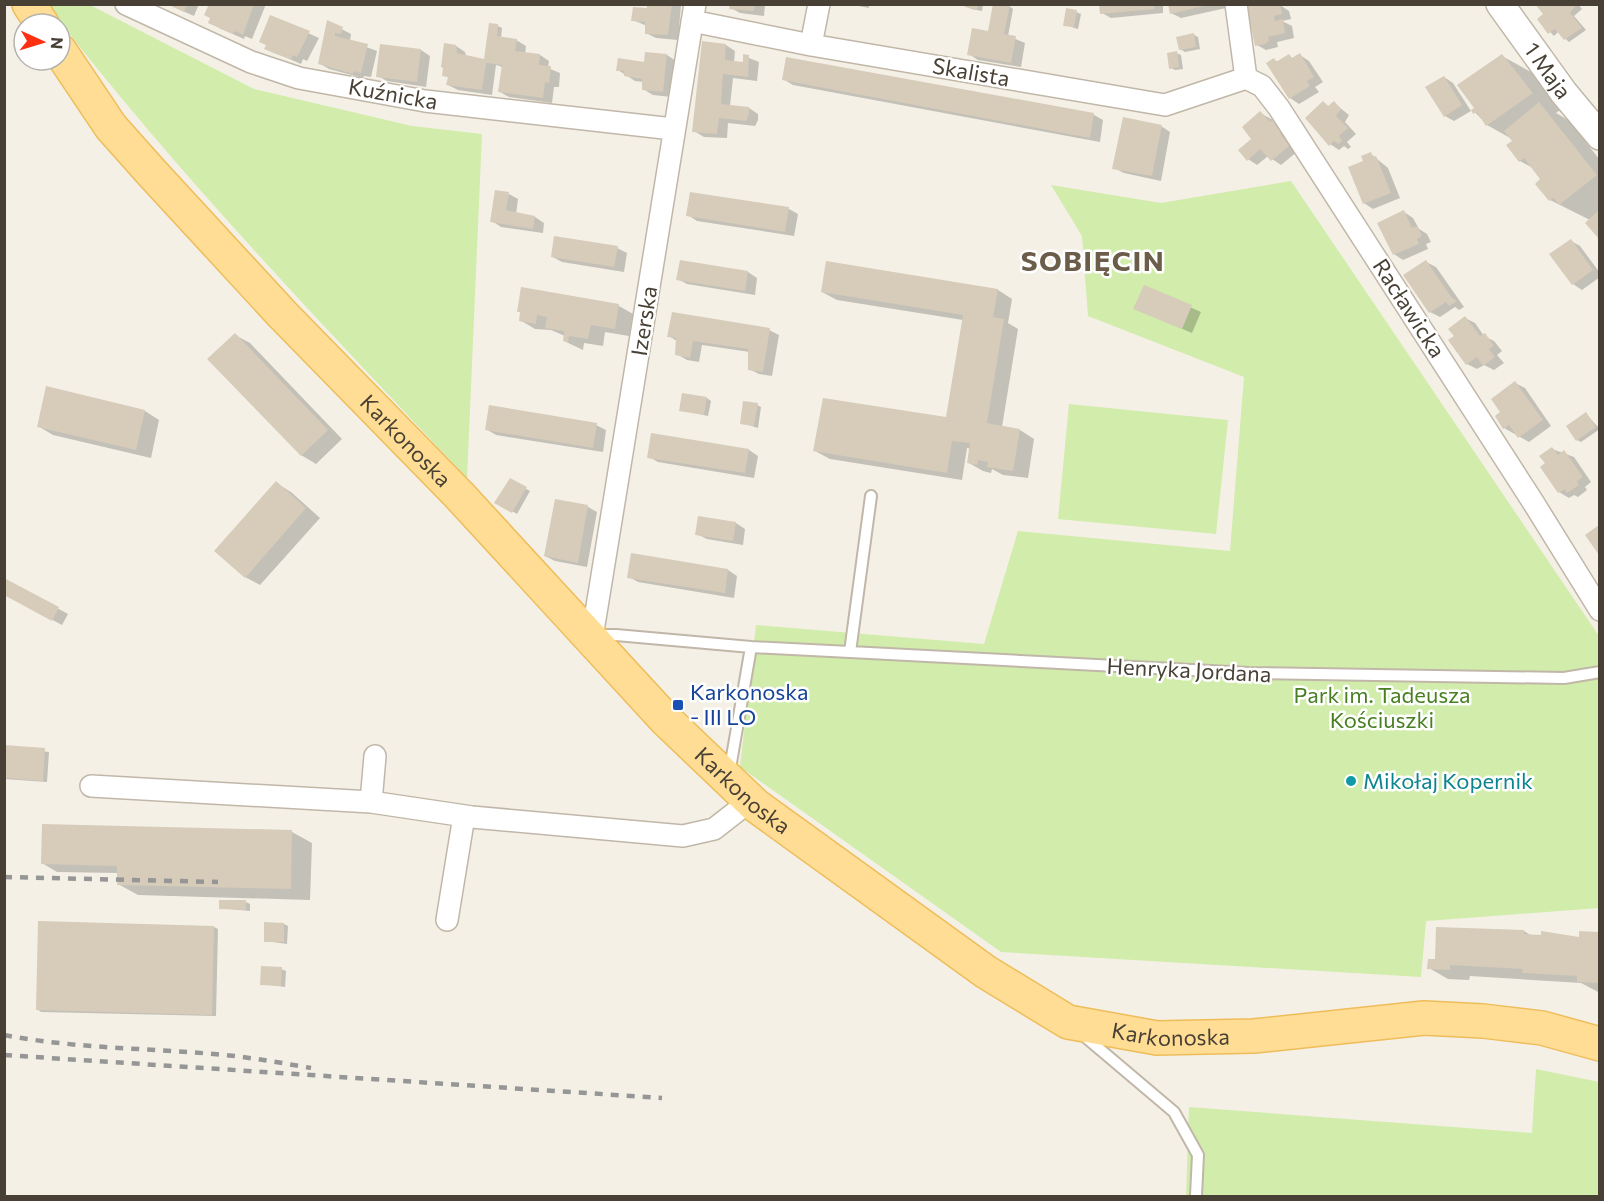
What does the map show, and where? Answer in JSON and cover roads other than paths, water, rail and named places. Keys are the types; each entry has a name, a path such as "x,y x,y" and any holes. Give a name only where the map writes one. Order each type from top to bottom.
{"main road":[{"name":"Karkonoska","path":"72,69 111,127 152,173 282,314 459,495 666,720 740,790 986,972 1068,1022 1157,1038 1254,1036 1424,1018 1483,1020 1542,1028 1599,1044"}],"street":[{"name":"Kuźnicka","path":"126,4 251,62 299,78 424,101 674,129"},
{"path":"811,45 819,4"},
{"path":"1236,4 1246,78"},
{"name":"1 Maja","path":"1500,4 1564,93 1599,136"},
{"name":"Izerska","path":"587,636 594,625 629,422 693,13"},
{"name":"Skalista","path":"693,13 811,45 1165,105 1246,78"},
{"name":"Racławicka","path":"1246,78 1262,86 1279,108 1533,502 1599,610"},
{"path":"371,802 375,756"},
{"path":"91,786 371,802 464,816 683,836 714,829 740,790"},
{"path":"447,920 464,816"}],"lane":[{"path":"850,652 871,496"},
{"name":"Henryka Jordana","path":"587,636 616,634 751,647 1249,674 1564,678 1599,672"},
{"path":"740,790 751,647"},
{"path":"1068,1022 1174,1112 1198,1155 1197,1197"}],"railway":[{"path":"4,877 218,882"},
{"path":"4,1035 87,1046 225,1055 311,1068"},
{"path":"4,1055 662,1098"}],"place":[{"name":"Karkonoska - III LO","path":"678,705"},
{"name":"Mikołaj Kopernik","path":"1351,781"}],"district":[{"name":"SOBIĘCIN","path":"1093,261"}],"park label":[{"name":"Park im. Tadeusza Kościuszki","path":"1382,708"}]}
